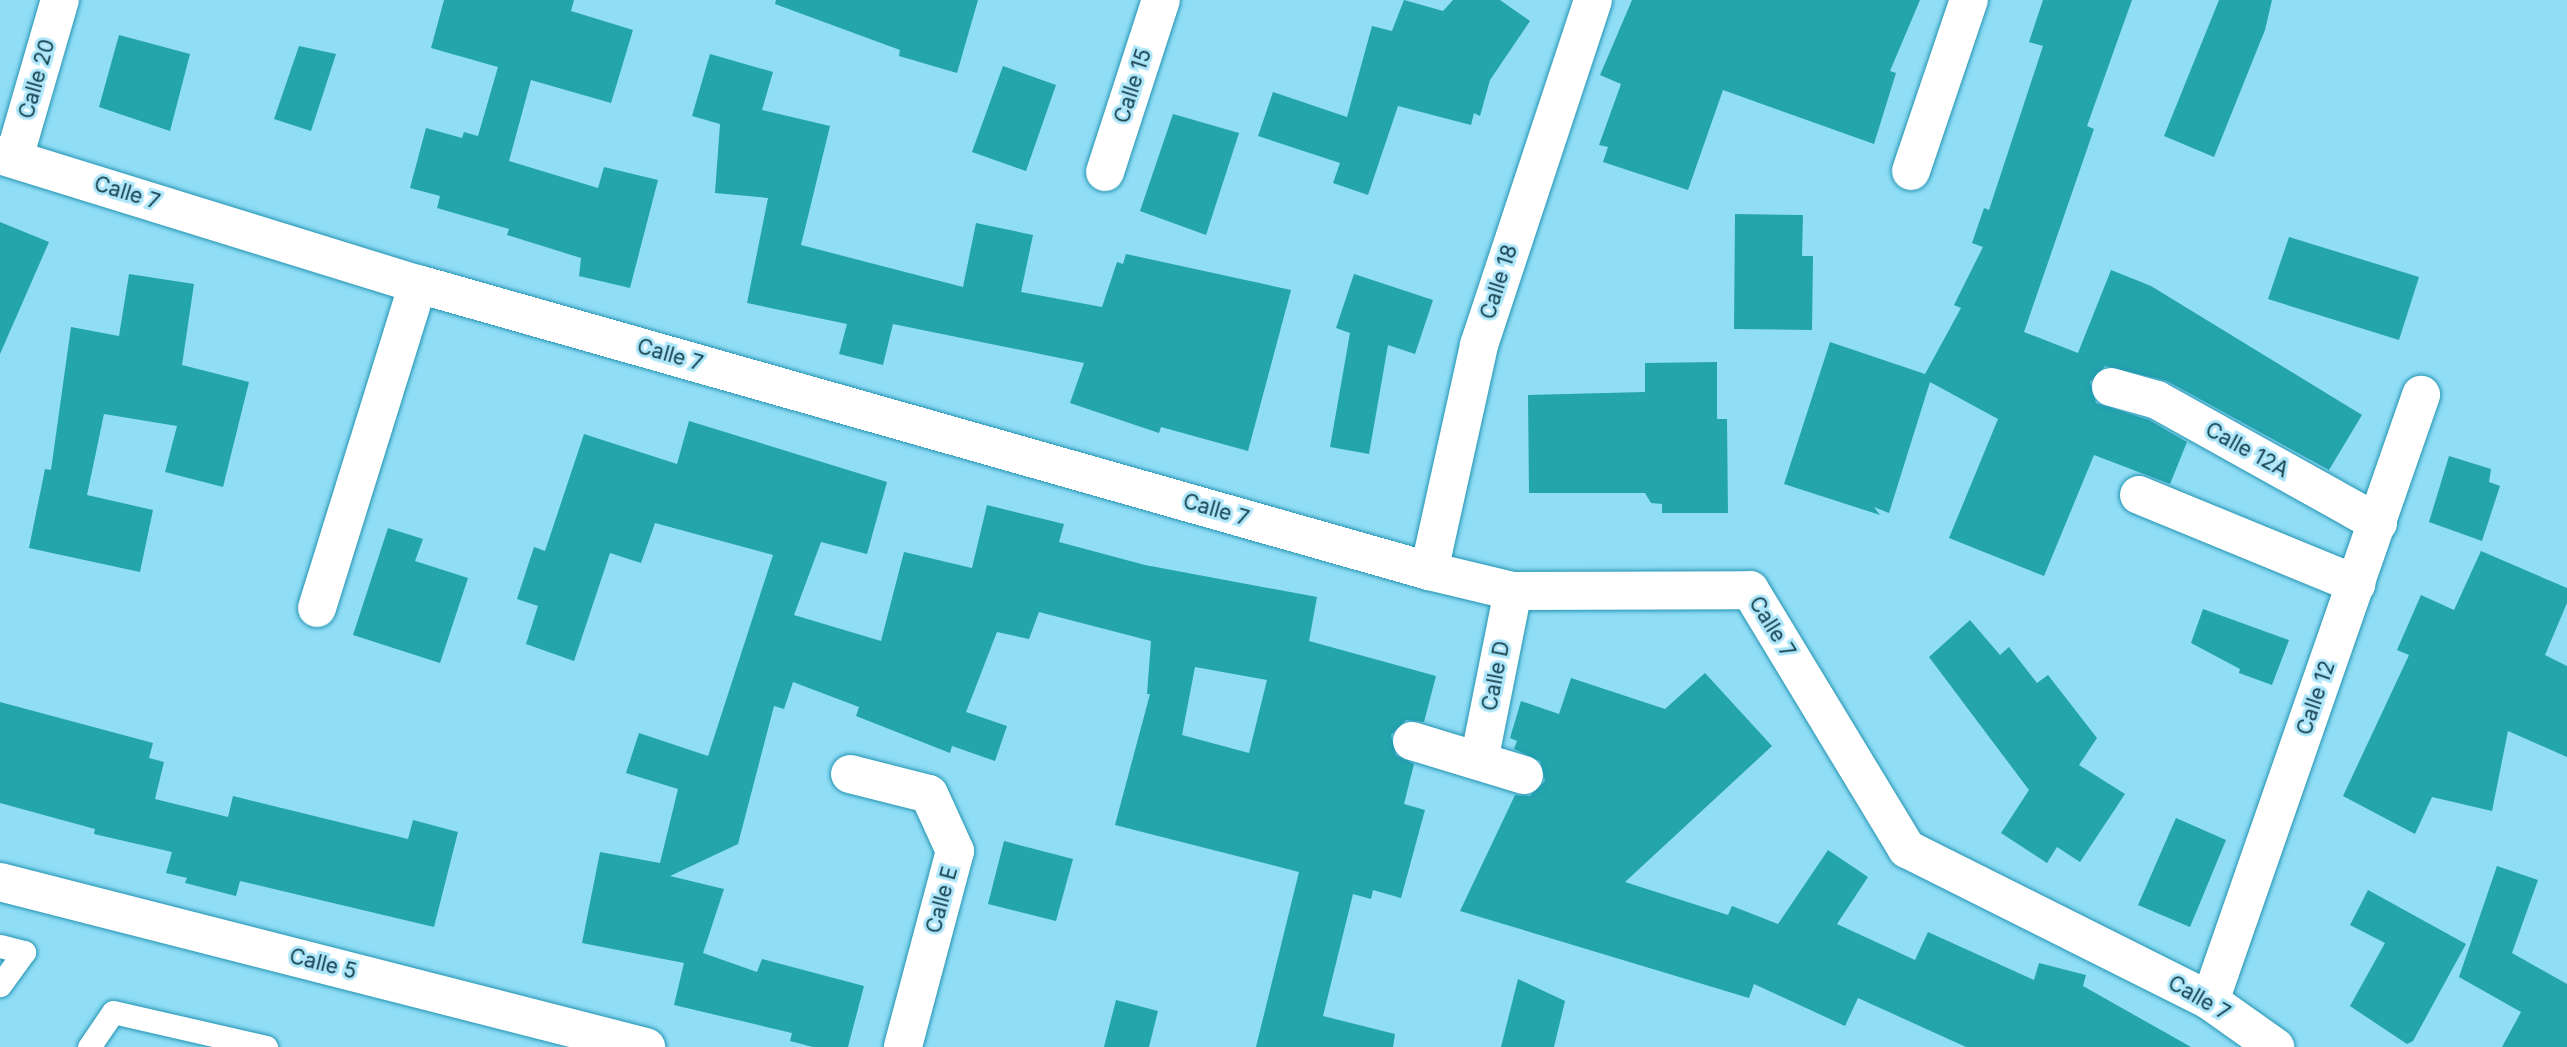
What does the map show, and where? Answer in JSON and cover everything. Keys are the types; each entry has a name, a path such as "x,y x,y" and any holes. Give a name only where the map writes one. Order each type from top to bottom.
{"street":[{"name":"Calle 20","path":"7,157 60,0"},
{"name":"Calle 15","path":"1105,172 1161,0"},
{"name":"Calle 18","path":"1429,571 1479,345 1592,0"},
{"path":"1911,171 1969,0"},
{"name":"Calle 7","path":"7,157 418,284 1429,571 1513,591 1750,590 1907,849 2210,1001 2275,1047"},
{"path":"317,608 418,284"},
{"name":"Calle 12A","path":"2111,387 2157,400 2378,523"},
{"name":"Calle 12","path":"2210,1001 2421,395"},
{"path":"2138,495 2356,584"},
{"name":"Calle D","path":"1479,761 1513,591"},
{"path":"1412,741 1524,775"},
{"name":"Calle E","path":"850,774 929,794 955,851 903,1047"},
{"name":"Calle 5","path":"0,882 646,1047"}],"lane":[{"path":"0,946 24,952 0,985"},
{"path":"89,1047 113,1012 267,1047"}],"building":[{"path":"444,0 574,0 571,11 633,30 611,103 531,80 509,161 598,188 604,167 658,180 630,288 579,276 581,258 507,235 509,229 437,208 440,196 410,188 426,128 462,138 464,132 478,136 498,67 431,48"},
{"path":"776,0 978,0 957,73 899,56 900,50 775,4"},
{"path":"1404,0 1443,11 1453,0 1500,0 1530,21 1490,80 1480,116 1474,113 1471,125 1398,106 1368,195 1333,183 1340,163 1258,136 1273,92 1347,117 1372,26 1392,31"},
{"path":"1632,0 1920,0 1890,71 1896,73 1874,144 1723,90 1688,190 1603,162 1608,147 1599,145 1621,84 1600,75"},
{"path":"2043,0 2132,0 2087,126 2094,129 2024,332 2078,353 2111,270 2151,286 2362,415 2329,470 2167,381 2105,366 2090,382 2096,403 2149,420 2187,442 2170,484 2094,455 2044,576 1949,538 1998,419 1930,382 1889,513 1874,507 1880,515 1784,484 1830,342 1925,374 1961,308 1954,305 1983,247 1972,243 1984,208 1989,210 2043,46 2029,42"},
{"path":"2219,0 2272,0 2265,30 2214,157 2164,136"},
{"path":"119,35 190,54 170,131 99,107"},
{"path":"299,46 336,54 311,131 274,119"},
{"path":"710,54 773,72 762,110 830,126 801,245 963,287 976,223 1033,235 1021,292 1102,307 1117,262 1123,264 1126,254 1291,290 1248,451 1161,427 1159,433 1070,403 1084,363 893,324 883,365 839,354 847,324 747,303 768,198 715,193 720,124 692,116"},
{"path":"1003,66 1056,85 1026,171 972,152"},
{"path":"1173,114 1239,133 1206,235 1140,211"},
{"path":"1735,214 1803,215 1802,256 1813,256 1812,330 1734,329"},
{"path":"0,222 49,242 0,354"},
{"path":"2289,237 2419,277 2399,340 2268,299"},
{"path":"129,274 194,284 182,365 249,382 223,487 165,472 177,426 104,414 87,495 153,510 140,572 29,548 45,469 51,470 71,327 119,336"},
{"path":"1354,274 1433,300 1415,354 1388,345 1369,454 1330,447 1350,333 1336,328"},
{"path":"1717,362 1717,419 1727,419 1728,513 1662,513 1662,504 1651,503 1645,493 1529,493 1528,395 1645,392 1645,363"},
{"path":"689,421 887,482 867,554 821,542 794,615 881,641 904,552 972,568 987,505 1064,524 1059,542 1145,565 1317,597 1309,641 1436,676 1424,722 1406,720 1391,735 1396,755 1414,764 1404,804 1425,810 1401,898 1373,890 1371,899 1353,894 1323,1016 1395,1034 1393,1047 1256,1047 1299,872 1115,825 1150,694 1147,694 1151,641 1039,612 1029,639 997,632 966,712 1007,726 995,761 952,746 950,753 856,716 859,707 793,682 784,709 774,706 738,844 670,876 724,889 703,953 757,972 762,959 864,986 848,1047 813,1047 790,1041 792,1033 674,1005 684,963 582,943 600,852 660,863 678,789 626,773 639,733 708,756 773,555 655,523 641,563 610,553 574,661 526,644 538,606 517,599 534,547 545,551 584,434 677,464","holes":["1195,667 1267,680 1249,753 1182,735"]},
{"path":"2449,456 2491,469 2489,482 2500,486 2482,541 2429,522"},
{"path":"388,528 423,539 415,561 468,578 440,663 353,635"},
{"path":"2481,551 2567,588 2567,603 2545,655 2567,666 2567,757 2508,731 2492,811 2432,797 2415,834 2343,796 2409,655 2397,650 2421,595 2454,610"},
{"path":"2203,609 2289,640 2272,685 2239,673 2240,669 2191,643"},
{"path":"1970,620 2000,655 2009,647 2037,683 2048,675 2097,738 2079,765 2125,794 2080,862 2057,847 2047,863 2001,833 2029,790 1929,657"},
{"path":"1705,673 1772,746 1625,882 1728,915 1732,906 1778,924 1828,850 1868,877 1837,924 1915,960 1928,932 2034,980 2039,963 2086,975 2083,986 2191,1047 1966,1047 1858,998 1845,1026 1754,984 1749,998 1460,911 1515,795 1530,796 1545,781 1540,761 1514,749 1517,741 1510,738 1521,701 1559,714 1571,678 1665,709"},
{"path":"0,702 153,743 149,758 164,762 155,799 228,817 233,796 408,839 413,820 458,832 434,927 240,881 236,896 185,883 187,878 166,873 172,852 94,834 95,829 0,803"},
{"path":"2176,818 2226,840 2190,927 2138,905"},
{"path":"1004,841 1073,859 1056,921 988,904"},
{"path":"2497,866 2538,880 2512,953 2567,984 2567,1047 2502,1047 2521,1012 2459,977"},
{"path":"2368,890 2466,944 2413,1041 2407,1044 2350,1006 2385,943 2350,925"},
{"path":"1518,979 1565,1001 1554,1047 1501,1047"},
{"path":"1116,1000 1158,1011 1149,1047 1104,1047"}]}
